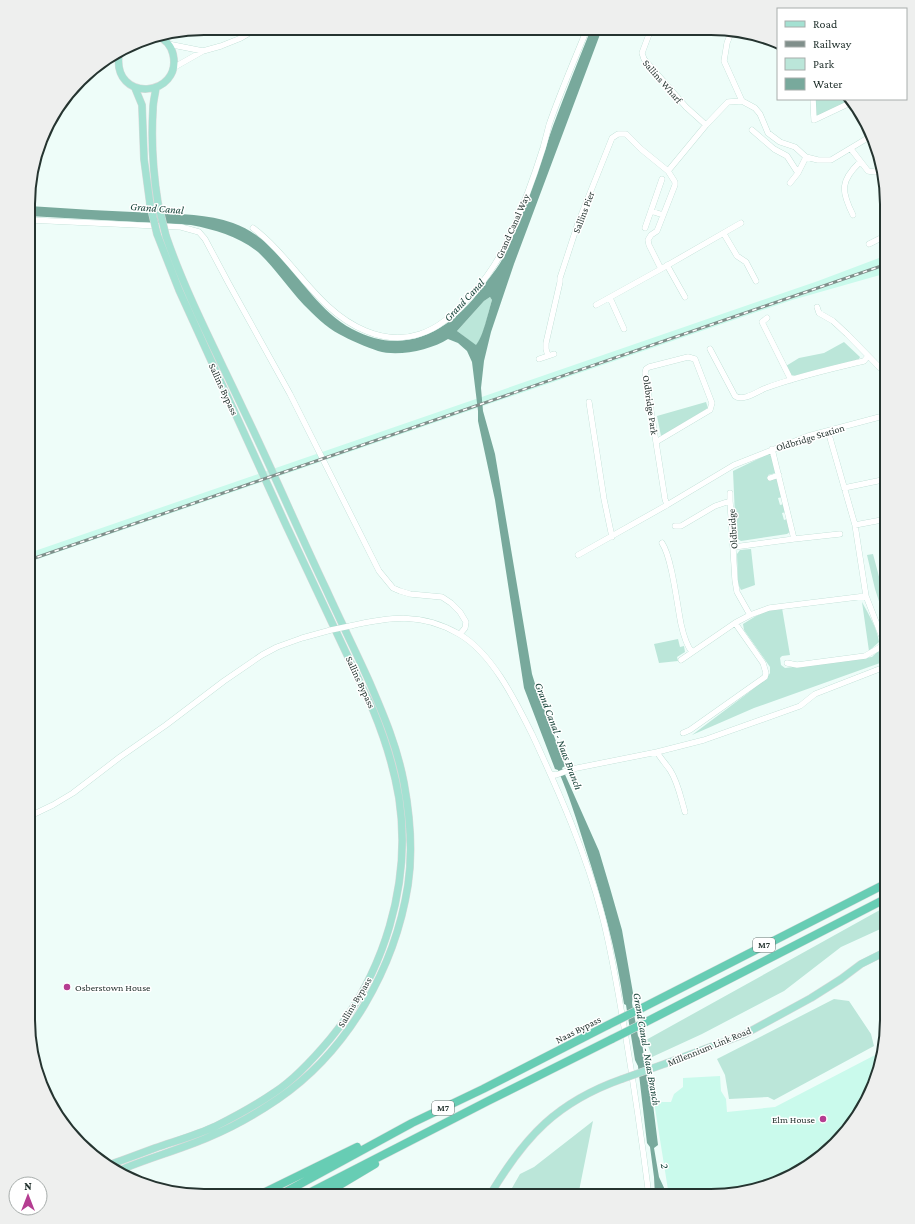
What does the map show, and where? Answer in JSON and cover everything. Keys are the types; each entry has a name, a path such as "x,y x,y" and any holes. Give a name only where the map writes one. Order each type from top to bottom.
{"highway":[{"name":"Naas Bypass","path":"291,1189 412,1122 483,1089 880,887"},
{"name":"M7","path":"317,1189 880,902"},
{"name":"M7","path":"271,1189 344,1153 483,1089"},
{"name":"M7","path":"334,1189 488,1101"}],"main road":[{"path":"118,58 121,73 128,83 135,88 143,90 156,88 166,82 174,68 172,51 168,44 163,40"},
{"name":"Sallins Bypass","path":"124,1169 207,1138 248,1118 286,1093 304,1079 326,1056 353,1022 384,968 397,931 408,886 410,862 410,839 404,782 396,746 388,723 355,648 301,536 246,414 215,350 186,286 166,236 154,204 144,159 142,105 135,88"},
{"name":"Sallins Bypass","path":"114,1163 215,1126 244,1111 276,1091 301,1070 322,1048 341,1026 368,982 391,922 396,900 401,858 399,799 390,756 382,733 373,710 286,525 179,290 157,234 152,152 153,107 156,88"},
{"name":"Millennium Link Road","path":"494,1189 512,1160 532,1135 565,1106 601,1086 745,1034 812,998 861,964 880,954"}],"street":[{"path":"174,68 203,51 221,46 246,35"},
{"name":"Grand Canal Way","path":"253,228 274,245 325,304 337,315 352,324 366,331 391,338 420,334 433,328 446,320 463,304 488,275 507,242 543,148 549,125 585,35"},
{"name":"Sallins Wharf","path":"649,35 642,53 644,59 686,107 706,124"},
{"path":"730,36 724,62 742,101"},
{"path":"168,44 203,51"},
{"path":"813,100 814,120 847,104"},
{"path":"661,269 649,246 648,240 651,235 658,231 675,183 668,171 706,124 728,102 742,101 755,108 760,114 768,132 780,142 795,147 806,157 818,160 832,160 867,139"},
{"path":"752,130 774,149 787,156 798,173"},
{"name":"Sallins Pier","path":"548,356 546,342 560,278 578,223 612,138 618,134 626,134 641,149 668,171"},
{"path":"851,149 868,171 875,172"},
{"path":"790,183 798,173 806,157"},
{"path":"853,215 845,200 844,190 852,170 860,162"},
{"path":"645,228 662,179"},
{"path":"651,211 663,215"},
{"path":"35,220 181,227 199,232 205,239 290,394 379,571 393,588 410,594 442,597 451,603 460,612 466,622 465,628 460,634"},
{"path":"596,305 724,234 741,223"},
{"path":"724,234 737,256 746,262 756,281"},
{"path":"869,244 880,238"},
{"path":"667,265 685,297"},
{"path":"610,298 624,329"},
{"path":"817,307 819,312 833,321 880,368"},
{"path":"767,318 762,322 791,380"},
{"path":"710,349 737,398 744,398 766,388 791,380 864,361 868,356"},
{"path":"539,359 554,354"},
{"name":"Oldbridge Park","path":"656,442 710,410 712,407 712,403 695,359 688,357 649,367 646,369 645,373 656,442 667,505"},
{"path":"589,402 604,499 612,537"},
{"name":"Oldbridge Station","path":"667,505 734,465 772,449 828,430 880,418"},
{"path":"828,430 854,525 866,596 880,634"},
{"path":"772,449 794,539"},
{"path":"770,478 779,475"},
{"path":"844,488 880,480"},
{"path":"730,493 730,501"},
{"name":"Oldbridge","path":"675,526 681,526 715,506 730,501 735,580 738,592 750,615"},
{"path":"578,555 667,505"},
{"path":"854,525 880,520"},
{"path":"734,547 840,534"},
{"path":"662,543 671,570 683,630 689,648 692,652"},
{"path":"681,660 735,623 750,615 769,608 866,596"},
{"path":"35,814 74,793 120,757 166,726 224,681 262,655 277,647 331,630 385,619 409,618 430,622 449,628 460,634 473,643 486,657 509,690 554,774 583,853 602,915 618,991 648,1189"},
{"path":"682,733 690,730 765,677 766,673 763,663 735,623"},
{"path":"787,663 797,665 865,656 880,649"},
{"path":"554,774 658,752 704,740 800,706 815,694 880,669"},
{"path":"658,752 662,762 670,770 676,781 685,812"}],"shaded area":[{"path":"880,258 880,275 792,300 35,560 35,551 818,281"},
{"path":"877,1054 863,1095 852,1114 831,1140 805,1161 786,1172 744,1186 722,1189 668,1189 654,1102 671,1102 674,1094 683,1087 683,1078 720,1076 721,1091 726,1099 727,1112 775,1107"}],"green space":[{"path":"814,100 844,100 847,103 815,119"},
{"path":"490,297 492,300 486,324 476,346 457,331 484,301"},
{"path":"844,342 860,357 859,359 796,376 791,375 786,366 799,358 824,353"},
{"path":"706,402 708,408 661,436 657,416"},
{"path":"768,454 771,456 776,473 768,475 769,480 777,478 782,497 778,498 780,505 784,504 786,512 782,513 784,520 787,519 791,531 787,534 741,541 736,538 733,471"},
{"path":"751,549 755,585 741,590 738,584 737,554 740,550"},
{"path":"873,554 880,580 880,604 875,589 867,555"},
{"path":"862,602 875,627 879,642 869,651"},
{"path":"774,608 782,608 790,655 782,656 780,658 781,665 785,668 872,657 878,651 880,652 880,663 754,708 692,735 767,678 770,673 770,667 744,630 743,624"},
{"path":"678,639 680,647 684,646 685,652 677,657 678,661 659,663 654,644"},
{"path":"880,910 880,929 841,947 784,991 702,1034 652,1057 646,1040"},
{"path":"834,999 849,1001 871,1034 874,1046 774,1100 768,1097 729,1099 725,1075 717,1059"},
{"path":"593,1121 579,1189 511,1189 520,1174 534,1167"}],"water":[{"path":"589,35 600,35 514,264 491,332 484,361 481,388 483,411 495,454 532,674 565,766 562,768 599,851 622,930 633,993 632,1003 638,1036 642,1043 645,1063 650,1080 658,1145 654,1148 659,1177 665,1189 655,1189 650,1147 647,1143 638,1066 635,1060 626,1005 624,1004 613,944 603,905 569,798 558,770 555,769 524,688 495,500 478,421 472,362 467,351 458,343 448,339 424,349 404,353 386,353 348,339 320,321 258,252 235,238 209,229 191,225 35,216 35,206 184,214 204,216 233,223 251,232 267,244 281,258 320,304 335,318 352,329 372,337 392,341 410,339 428,334 445,325 460,313 496,270 511,242 553,126","holes":["490,297 492,300 483,331 476,345 457,331 484,301"]}],"railway":[{"path":"35,558 880,266"}],"place":[{"name":"Osberstown House","path":"67,987"},
{"name":"Elm House","path":"823,1119"}],"water label":[{"name":"Grand Canal","path":"157,208"},
{"name":"Grand Canal","path":"464,300"},
{"name":"Grand Canal - Naas Branch","path":"559,736"},
{"name":"Grand Canal - Naas Branch","path":"647,1049"},
{"name":"2","path":"665,1166"}]}
